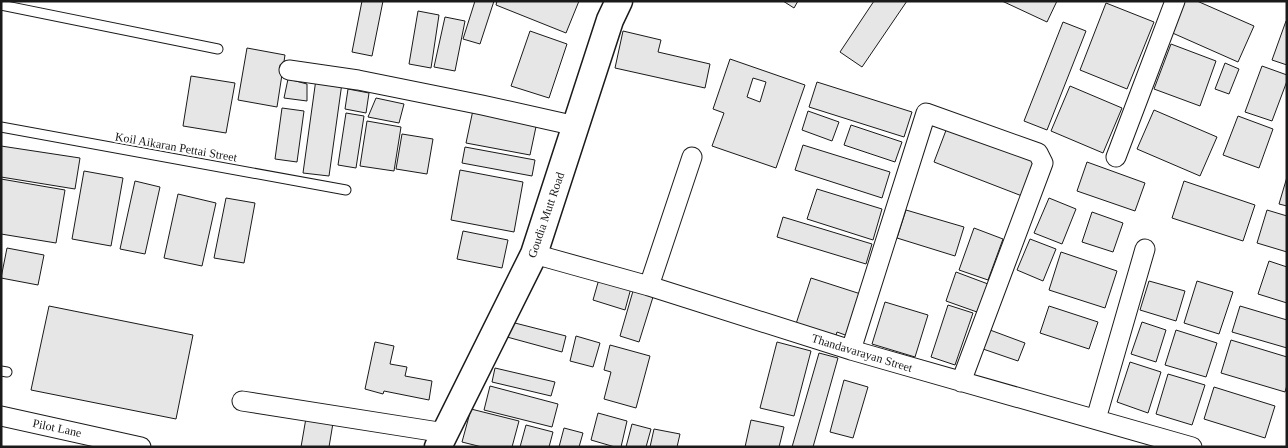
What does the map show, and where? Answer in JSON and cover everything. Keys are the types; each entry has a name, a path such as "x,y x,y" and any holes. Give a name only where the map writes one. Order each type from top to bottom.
{"main road":[{"name":"Goudia Mutt Road","path":"442,440 534,254 610,20 619,1"}],"street":[{"path":"1116,157 1175,1"},
{"path":"289,70 368,82 576,126"},
{"path":"851,350 926,113 1038,153 1043,163 961,382"},
{"path":"649,286 692,157"},
{"path":"1096,419 1145,249"},
{"name":"Thandavarayan Street","path":"534,254 649,286 851,350 1192,447"},
{"path":"242,402 442,440"},
{"name":"Pilot Lane","path":"1,416 141,447"}],"lane":[{"path":"1,4 218,49"},
{"name":"Koil Aikaran Pettai Street","path":"1,127 346,190"}],"building":[{"path":"362,1 383,1 372,56 352,52"},
{"path":"475,1 494,1 480,44 463,39"},
{"path":"497,1 579,1 566,33 496,5"},
{"path":"783,1 798,1 794,8"},
{"path":"874,1 907,1 862,67 840,52"},
{"path":"1002,1 1057,1 1047,22"},
{"path":"1182,1 1197,1 1254,26 1238,62 1168,31"},
{"path":"1106,3 1154,22 1127,89 1080,70"},
{"path":"418,11 439,15 431,68 409,64"},
{"path":"445,17 465,21 455,71 434,67"},
{"path":"1287,21 1287,65 1272,60"},
{"path":"1063,22 1086,31 1047,130 1024,121"},
{"path":"530,31 567,44 549,98 511,86"},
{"path":"623,31 661,40 658,52 710,64 705,88 615,68"},
{"path":"1171,44 1216,61 1200,106 1154,89"},
{"path":"247,48 285,55 277,107 238,100"},
{"path":"730,59 805,85 776,168 712,146 724,113 713,109","holes":["753,78 766,82 760,102 747,97"]},
{"path":"1225,63 1239,69 1229,94 1215,89"},
{"path":"1262,66 1287,75 1287,81 1272,121 1245,112"},
{"path":"191,76 235,83 226,133 183,126"},
{"path":"288,79 307,84 307,101 284,98"},
{"path":"316,79 342,83 329,176 303,173"},
{"path":"817,82 912,112 904,137 809,107"},
{"path":"1070,86 1122,108 1103,153 1051,131"},
{"path":"348,89 369,93 366,113 345,109"},
{"path":"376,98 404,104 399,123 368,117"},
{"path":"282,108 304,111 297,162 275,159"},
{"path":"473,110 537,122 530,155 466,143"},
{"path":"1154,110 1217,137 1200,176 1137,149"},
{"path":"808,111 839,122 832,141 802,130"},
{"path":"346,113 364,116 356,168 338,165"},
{"path":"1238,116 1273,129 1259,168 1223,155"},
{"path":"367,121 401,127 394,171 360,166"},
{"path":"851,125 902,142 895,162 844,145"},
{"path":"948,125 1037,158 1022,196 934,162"},
{"path":"402,134 433,139 427,174 396,169"},
{"path":"803,145 890,172 882,198 795,170"},
{"path":"1,146 80,158 75,189 1,177"},
{"path":"465,147 535,160 532,176 462,163"},
{"path":"1087,162 1145,183 1135,211 1077,191"},
{"path":"460,170 523,182 514,232 451,220"},
{"path":"84,171 123,178 111,246 72,239"},
{"path":"1287,177 1287,206 1279,204"},
{"path":"1,179 65,190 56,243 1,234"},
{"path":"135,181 160,187 145,254 120,249"},
{"path":"1184,181 1255,205 1243,241 1172,218"},
{"path":"817,189 882,209 873,240 807,219"},
{"path":"178,194 216,203 202,266 164,258"},
{"path":"226,198 255,203 244,263 214,258"},
{"path":"1049,198 1076,209 1062,244 1034,233"},
{"path":"906,210 964,227 955,256 897,238"},
{"path":"1267,210 1287,216 1287,252 1257,243"},
{"path":"1092,212 1123,223 1113,252 1082,242"},
{"path":"783,217 872,244 866,264 777,237"},
{"path":"974,228 1003,239 988,280 959,270"},
{"path":"463,231 508,240 502,268 457,259"},
{"path":"1030,239 1056,249 1043,281 1017,270"},
{"path":"7,248 44,255 38,285 1,278"},
{"path":"1061,252 1117,271 1105,308 1049,290"},
{"path":"1269,261 1287,267 1287,303 1258,294"},
{"path":"956,272 988,284 977,312 946,301"},
{"path":"811,278 867,296 848,336 837,332 834,342 794,330"},
{"path":"599,279 631,288 625,310 593,300"},
{"path":"1149,281 1185,291 1176,321 1140,310"},
{"path":"1197,281 1233,292 1219,334 1184,323"},
{"path":"633,291 653,297 639,342 620,336"},
{"path":"885,302 928,315 915,357 872,344"},
{"path":"948,305 973,313 955,365 931,357"},
{"path":"49,306 193,335 176,419 31,390"},
{"path":"1049,306 1098,322 1089,349 1040,333"},
{"path":"1240,306 1287,320 1287,348 1232,332"},
{"path":"511,322 566,336 562,352 507,337"},
{"path":"1142,322 1166,330 1156,362 1131,354"},
{"path":"990,330 1025,343 1018,361 983,349"},
{"path":"1176,330 1217,343 1206,377 1165,365"},
{"path":"576,336 600,343 593,367 570,361"},
{"path":"1231,340 1287,357 1287,385 1285,392 1221,373"},
{"path":"375,342 394,346 390,364 407,367 405,376 432,381 429,400 384,391 383,394 365,389"},
{"path":"777,342 811,351 794,416 760,408"},
{"path":"610,345 650,356 636,408 604,399 611,372 604,370"},
{"path":"819,353 838,358 813,447 792,447"},
{"path":"1130,362 1161,372 1148,413 1117,402"},
{"path":"495,368 555,382 551,396 492,382"},
{"path":"1168,374 1205,385 1192,425 1156,414"},
{"path":"844,380 868,387 853,438 830,432"},
{"path":"490,386 558,404 552,427 484,410"},
{"path":"1214,387 1275,406 1265,438 1204,419"},
{"path":"471,409 519,421 512,447 482,447 462,442"},
{"path":"598,413 627,421 621,447 591,440"},
{"path":"306,418 333,423 329,447 301,447"},
{"path":"751,420 784,427 779,447 745,447"},
{"path":"632,424 651,429 646,447 626,447"},
{"path":"526,425 553,432 549,447 520,447"},
{"path":"564,428 583,433 579,447 559,447"},
{"path":"654,429 680,434 677,447 650,447"}]}
